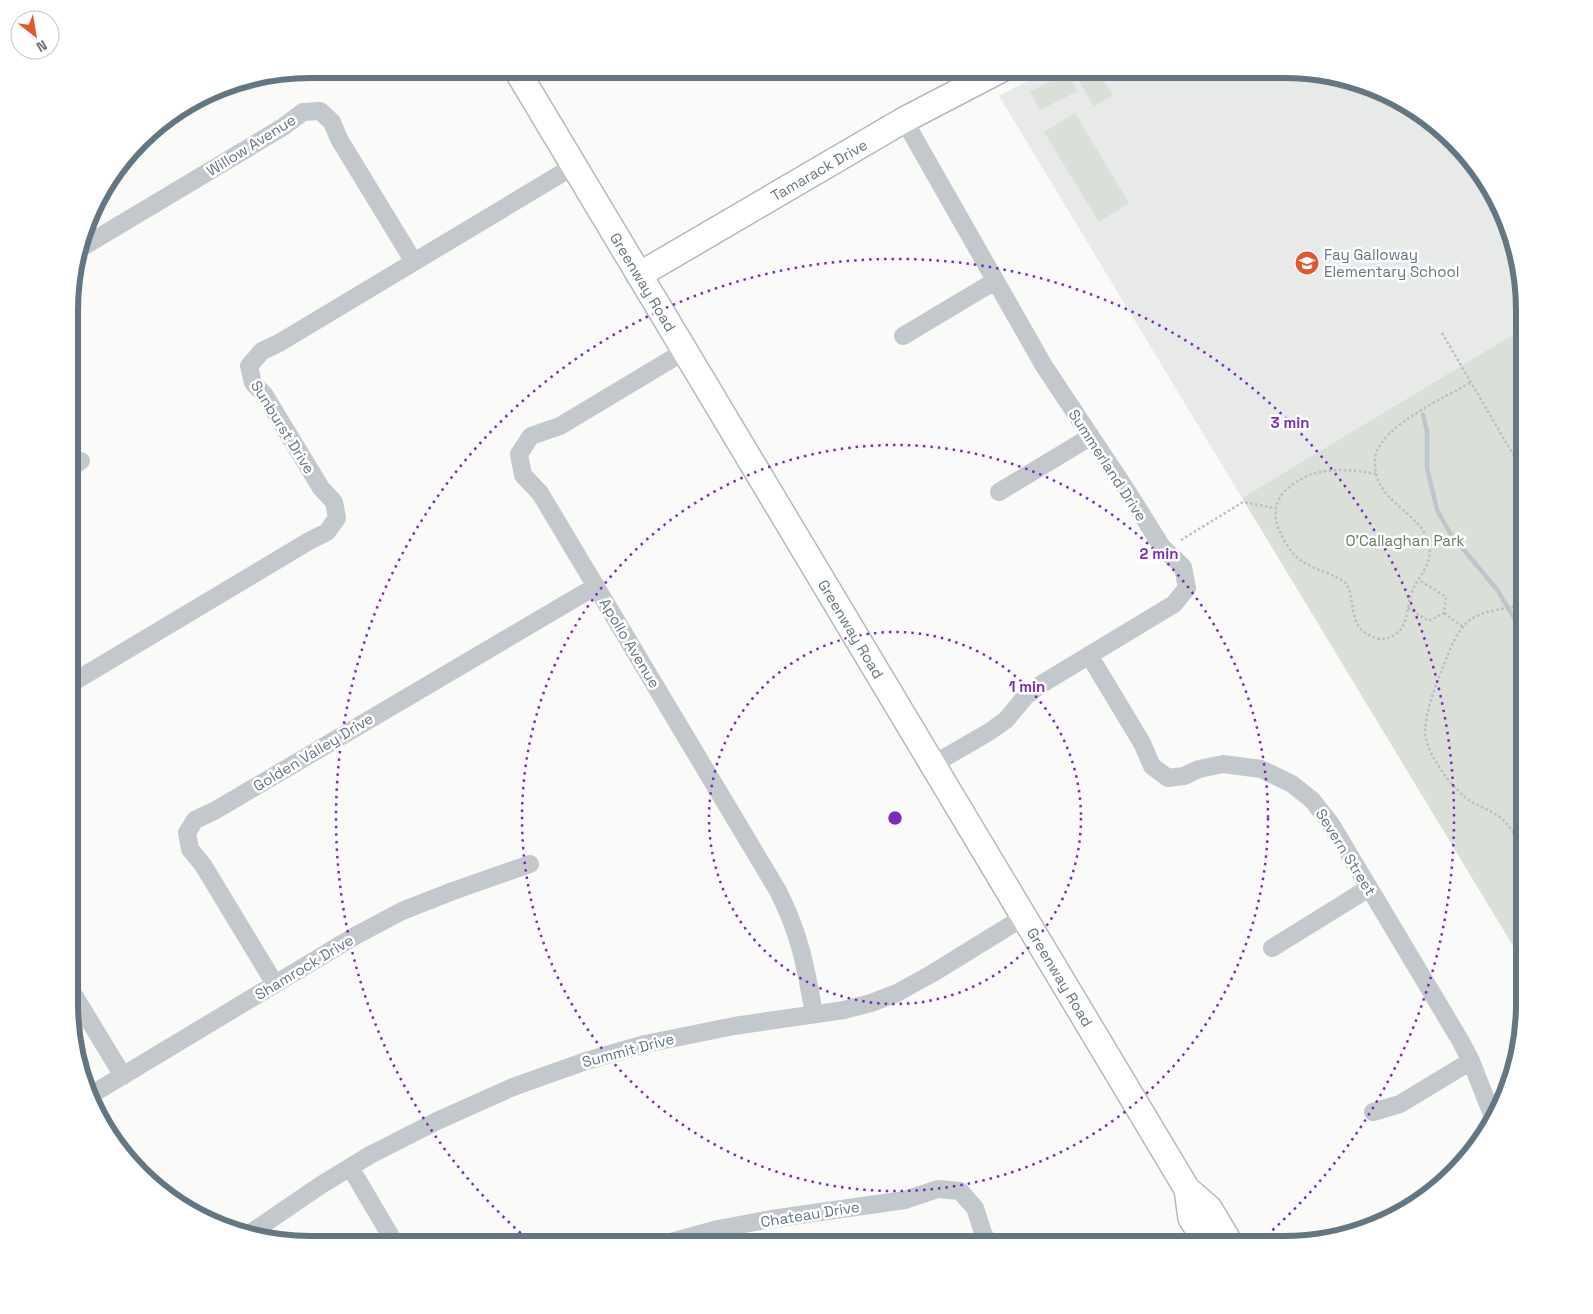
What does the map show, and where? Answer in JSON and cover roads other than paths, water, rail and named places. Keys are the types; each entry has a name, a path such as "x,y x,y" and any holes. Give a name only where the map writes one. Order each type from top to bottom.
{"street":[{"name":"Greenway Road","path":"521,78 1187,1189 1209,1208 1226,1236"},
{"name":"Tamarack Drive","path":"639,275 904,120 985,78"},
{"name":"Willow Avenue","path":"87,245 283,127 303,112 320,110 332,122 340,139 414,262"},
{"name":"Summerland Drive","path":"904,120 1044,366 1162,547 1183,567 1187,588 1174,604 1040,685 1025,698 1006,720 932,765"},
{"name":"Sunburst Drive","path":"78,679 327,532 337,518 334,502 321,488 264,394 253,383 249,366 262,351 279,343 574,166"},
{"path":"902,336 995,281"},
{"name":"Apollo Avenue","path":"685,352 560,426 531,436 519,454 523,475 540,493 786,907 795,928 805,962 814,1014"},
{"path":"999,492 1090,437"},
{"name":"Golden Valley Drive","path":"275,984 203,864 190,849 187,832 195,820 216,810 596,586"},
{"name":"Severn Street","path":"1089,655 1142,743 1152,766 1168,778 1184,776 1199,769 1223,764 1261,768 1292,784 1312,800 1331,824 1444,1011 1471,1061 1491,1109"},
{"name":"Shamrock Drive","path":"95,1093 355,936 402,911 453,890 530,864"},
{"path":"1272,948 1369,888"},
{"name":"Summit Drive","path":"255,1230 350,1167 405,1136 479,1101 545,1075 644,1044 734,1026 844,1010 871,1003 897,993 933,973 1024,917"},
{"path":"78,1002 123,1076"},
{"path":"1373,1112 1400,1104 1471,1061"},
{"path":"350,1167 391,1236"},
{"name":"Chateau Drive","path":"693,1236 771,1219 905,1200 938,1189 960,1191 975,1208 985,1236"},
{"name":"Greenway Road","path":"1187,1189 1191,1218 1202,1236"}],"waterway":[{"path":"1423,415 1427,431 1427,468 1437,510 1450,533 1498,591 1514,618 1516,625"}],"place":[{"name":"Fay Galloway Elementary School","path":"1307,263"}],"park label":[{"name":"O'Callaghan Park","path":"1405,540"}]}
